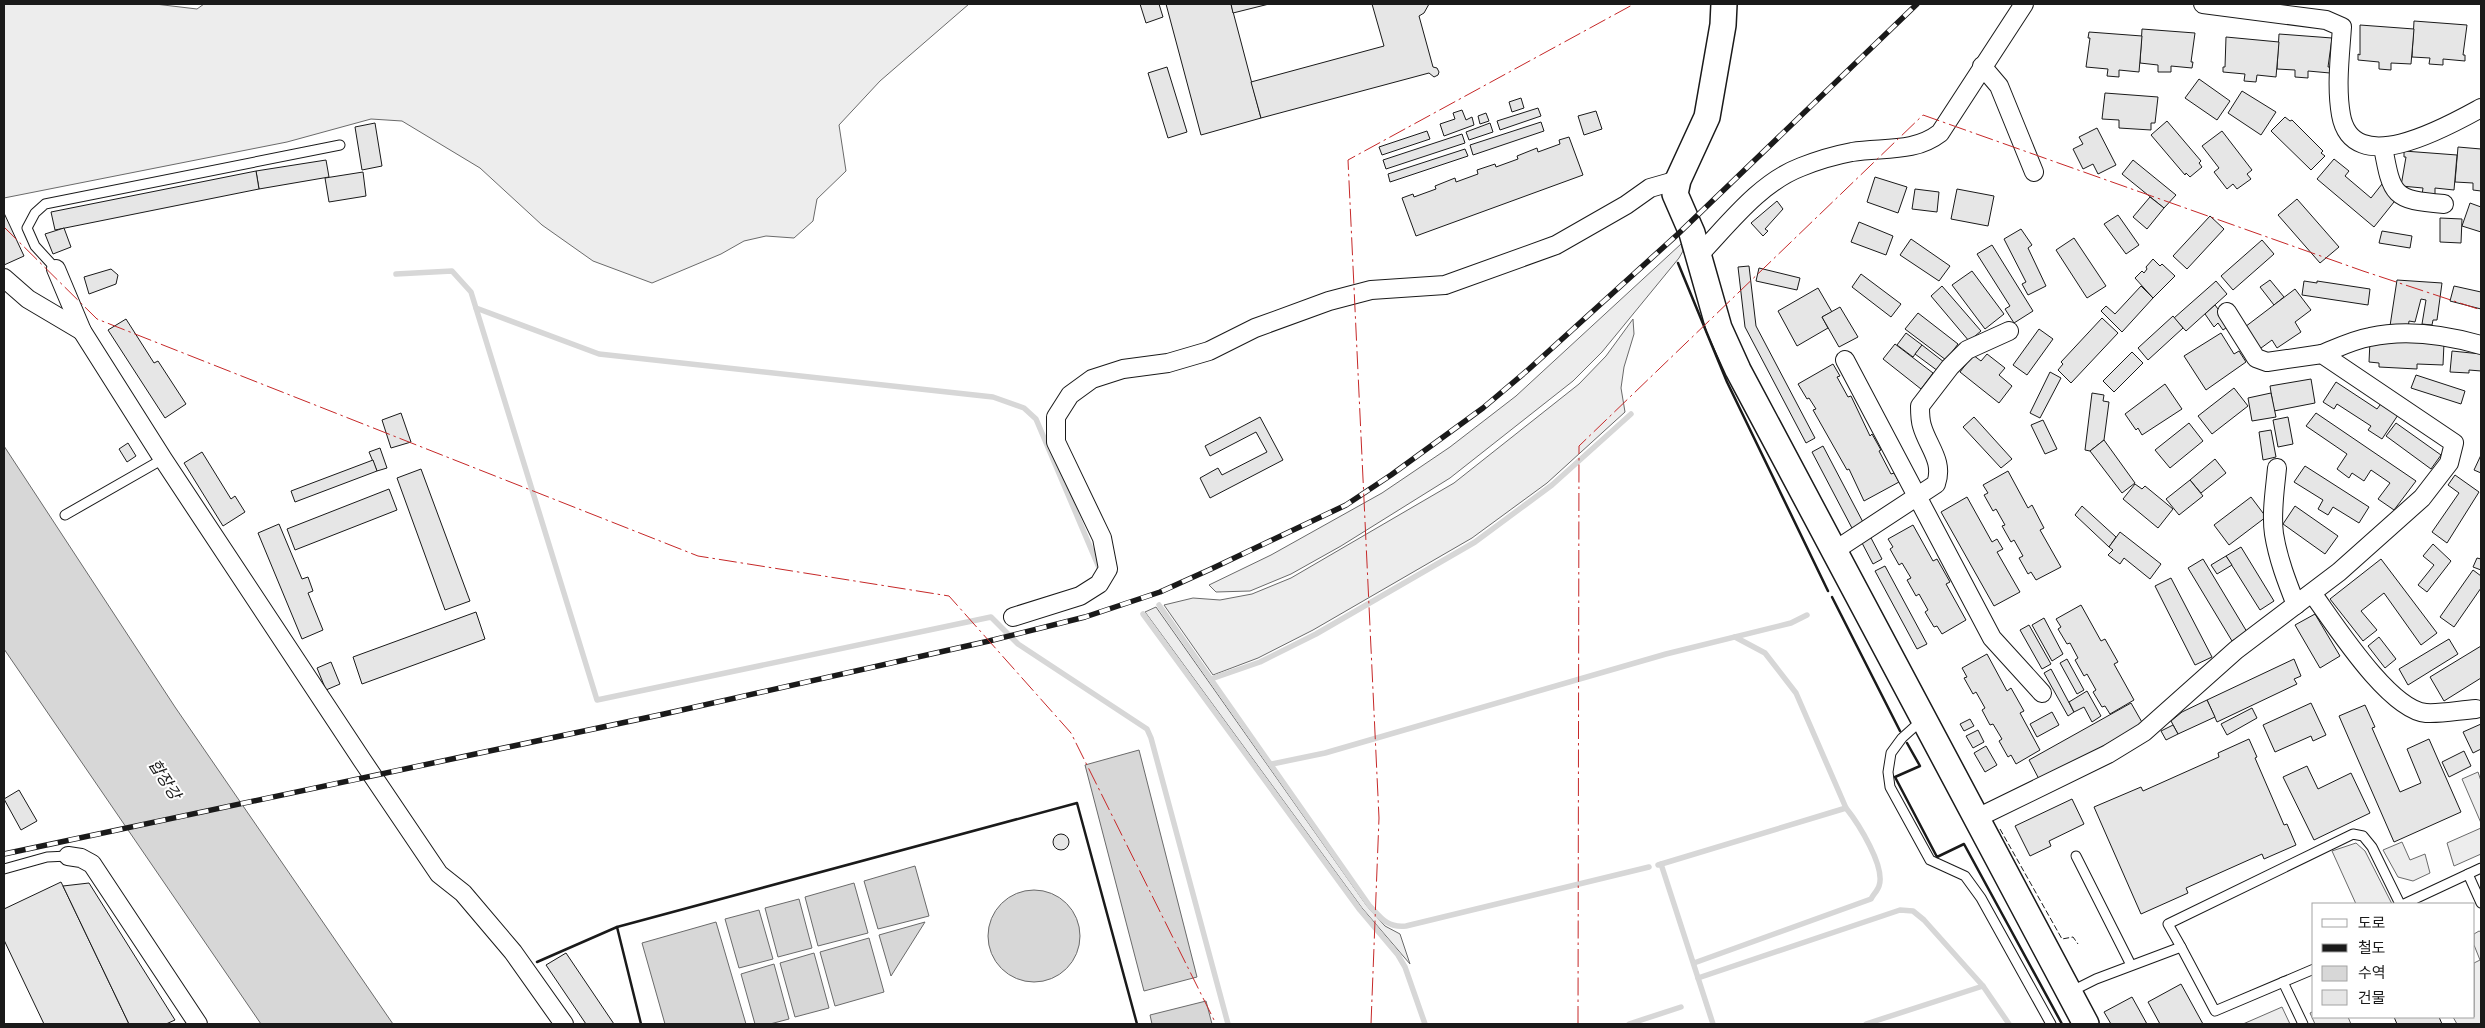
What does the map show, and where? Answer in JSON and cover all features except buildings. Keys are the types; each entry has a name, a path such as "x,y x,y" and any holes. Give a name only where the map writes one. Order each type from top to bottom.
{"street":[{"path":"1724,4 1721,42 1707,117 1678,180 1675,194 1692,233 1719,328 1738,370 2086,1024"},
{"path":"1698,256 1766,186 1800,167 1852,152 1910,148 1928,142 1940,133 2024,4"},
{"path":"2203,4 2326,20 2342,27 2339,68 2341,116 2347,129 2358,142 2383,147 2414,141 2481,108"},
{"path":"1982,66 1999,86 2034,172"},
{"path":"2383,147 2389,182 2396,191 2410,201 2444,204"},
{"path":"1013,616 1080,596 1099,584 1108,569 1102,538 1056,442 1056,417 1070,395 1092,379 1123,370 1168,363 1209,351 1255,328 1337,299 1371,290 1408,286 1445,286 1556,245 1626,205 1650,188 1678,180"},
{"path":"56,269 82,331 163,459 439,874 463,893 513,952 564,1024"},
{"path":"4,278 28,299 82,331"},
{"path":"2227,312 2256,358 2267,362 2322,354 2363,338 2390,334 2434,334 2481,345"},
{"path":"1834,550 1918,498 1936,484 1940,473 1934,452 1922,426 1920,406 1967,350 2009,331"},
{"path":"1976,818 2108,754 2144,732 2236,650 2339,572 2422,498 2449,463 2454,443 2322,354"},
{"path":"1845,360 1992,638 2042,693"},
{"path":"2277,468 2273,506 2274,534 2282,566 2296,605"},
{"path":"2312,593 2384,688 2404,706 2425,713 2476,709"},
{"path":"68,856 81,858 92,864 198,1024"}],"lane":[{"path":"56,269 35,246 27,228 35,212 45,204 340,145"},
{"path":"65,515 163,459"},
{"path":"1924,718 1902,738 1891,753 1888,772 1890,787 1930,860 1965,876 1982,898 2052,1024"},
{"path":"2312,970 2215,1011 2168,924 2353,834 2364,836 2372,847 2400,903"},
{"path":"4,869 47,857 68,856"},
{"path":"2076,856 2132,965"},
{"path":"2406,903 2481,868"},
{"path":"2468,874 2481,903"},
{"path":"2069,993 2096,978 2181,947"},
{"path":"2283,982 2303,1024"}],"shaded area":[{"path":"4,4 155,4 197,9 204,4 969,4 880,81 839,125 846,171 817,199 813,221 794,238 766,236 744,241 721,254 652,283 593,261 542,225 480,168 402,121 371,119 287,142 4,198"},
{"path":"1681,244 1683,251 1679,258 1602,352 1573,381 1450,478 1341,546 1291,574 1250,591 1216,592 1209,585 1271,555 1382,493 1450,447 1516,396"},
{"path":"1633,319 1634,334 1624,367 1621,388 1625,412 1547,483 1472,538 1313,630 1258,658 1213,675 1164,605 1193,598 1220,600 1252,594 1291,578 1454,483 1579,384 1606,356"},
{"path":"1156,607 1367,906 1385,926 1400,934 1410,964 1362,908 1145,612"},
{"path":"2478,772 2481,781 2481,823 2462,779"},
{"path":"2481,828 2481,854 2454,866 2447,843"},
{"path":"2402,842 2410,860 2425,854 2430,873 2413,881 2398,877 2383,850"},
{"path":"2356,843 2365,851 2391,903 2356,903 2332,851"},
{"path":"2481,932 2481,1024 2457,1024 2454,1018 2475,1018 2475,962 2480,960 2475,948 2475,933"},
{"path":"2282,1007 2290,1024 2243,1024"},
{"path":"2312,1018 2348,1018 2351,1024 2315,1024"}],"water":[{"name":"합장강","path":"4,446 175,707 393,1024 261,1024 4,649"},
{"path":"1139,750 1197,977 1144,991 1085,765"},
{"path":"915,866 929,916 878,929 864,881"},
{"path":"854,883 868,933 818,946 805,897"},
{"path":"1034,890 1043,891 1060,898 1072,910 1079,927 1079,945 1072,962 1060,974 1043,981 1034,982 1025,981 1008,974 996,962 989,945 988,936 989,927 996,910 1008,898 1025,891"},
{"path":"799,899 812,948 778,957 765,908"},
{"path":"759,910 773,959 739,968 725,919"},
{"path":"716,922 746,1024 665,1024 642,943"},
{"path":"925,922 891,976 879,935"},
{"path":"869,938 884,992 835,1006 820,952"},
{"path":"814,953 829,1008 795,1017 780,963"},
{"path":"774,964 789,1019 770,1024 755,1024 741,974"},
{"path":"1206,1001 1212,1024 1152,1024 1150,1015"}],"waterway":[{"path":"396,274 452,271 471,292 597,700 991,617 1018,644 1147,729 1228,1024"},
{"path":"476,308 599,354 993,397 1024,408 1036,419 1100,570"},
{"path":"1211,679 1260,662 1316,634 1475,542 1552,485 1631,414"},
{"path":"1159,605 1369,905 1389,924 1406,926 1649,867"},
{"path":"1143,614 1360,910 1398,955 1405,967 1425,1024"},
{"path":"1272,764 1325,753 1666,654 1791,623 1807,615"},
{"path":"1694,963 1871,899 1878,888 1880,878 1875,857 1846,808 1796,693 1765,653 1735,637"},
{"path":"1658,865 1846,808"},
{"path":"1661,864 1713,1024"},
{"path":"1698,978 1900,910 1913,911 1924,920 1983,986 2009,1024"},
{"path":"1866,1024 1983,986"},
{"path":"1629,1024 1681,1007"}],"railway":[{"path":"4,854 664,714 989,641 1085,617 1160,592 1346,505 1391,475 1483,408 1529,369 1678,234 1917,4"}],"fence":[{"path":"2000,829 2062,939 2073,937 2078,944"}],"wall":[{"path":"1678,263 1727,382 1828,591"},
{"path":"1832,597 1900,731"},
{"path":"1907,743 1920,766 1895,777 1937,857 1964,844 2062,1024"},
{"path":"537,962 617,927 1077,803 1137,1024"},
{"path":"617,927 641,1024"}],"power":[{"path":"1371,1024 1379,818 1348,160 1634,4"},
{"path":"1578,1024 1579,446 1923,115 2363,271 2481,310"},
{"path":"4,227 97,319 698,556 949,596 1071,733 1216,1024"}]}
